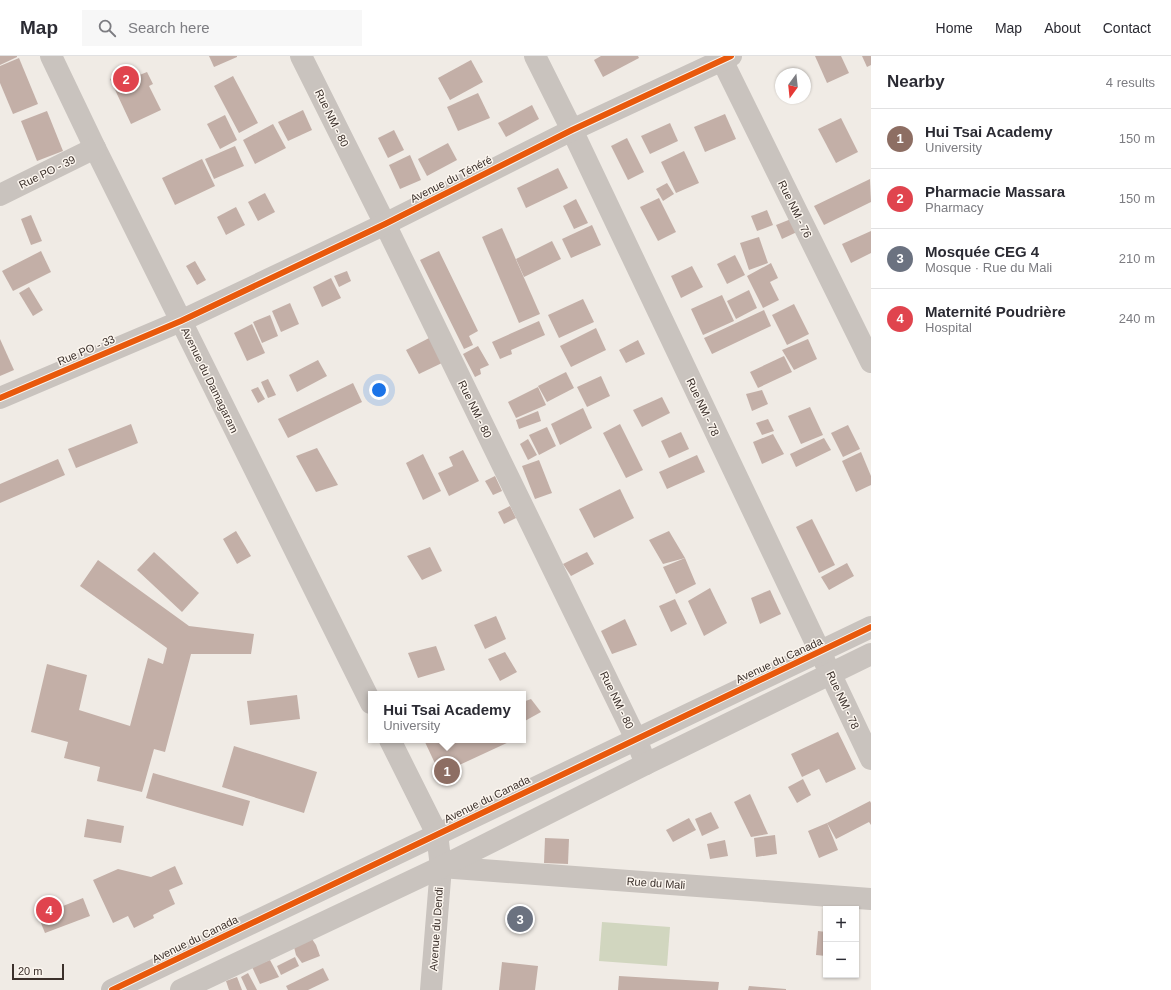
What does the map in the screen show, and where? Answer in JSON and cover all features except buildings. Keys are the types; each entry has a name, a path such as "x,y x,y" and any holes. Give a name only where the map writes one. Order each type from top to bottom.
{"street":[{"name":"Avenue du Damagaram","path":"50,56 368,696"},
{"name":"Rue NM - 80","path":"301,56 385,224 636,739 646,764"},
{"name":"Rue NM - 78","path":"535,56 572,130 871,759"},
{"name":"Avenue du Ténéré","path":"181,321 385,224 572,130 724,57"},
{"name":"Rue NM - 76","path":"724,57 871,362"},
{"name":"Rue PO - 39","path":"0,195 95,148"},
{"name":"Rue PO - 33","path":"0,398 181,321"},
{"name":"Avenue du Canada","path":"112,990 871,627"},
{"path":"177,959 186,989 440,867 871,654"},
{"path":"392,743 437,834 440,867"},
{"name":"Rue du Mali","path":"440,867 871,900"},
{"name":"Avenue du Dendi","path":"431,990 440,867"}],"green space":[{"path":"602,922 670,927 667,966 599,961"}],"cycle path":[{"path":"0,398 181,321 385,224 572,130 731,56"},
{"path":"112,990 871,627"}],"place":[{"name":"Pharmacie Massara","path":"126,79"},
{"name":"Hui Tsai Academy","path":"447,771"},
{"name":"Maternité Poudrière","path":"49,910"},
{"name":"Mosquée CEG 4","path":"520,919"}]}
